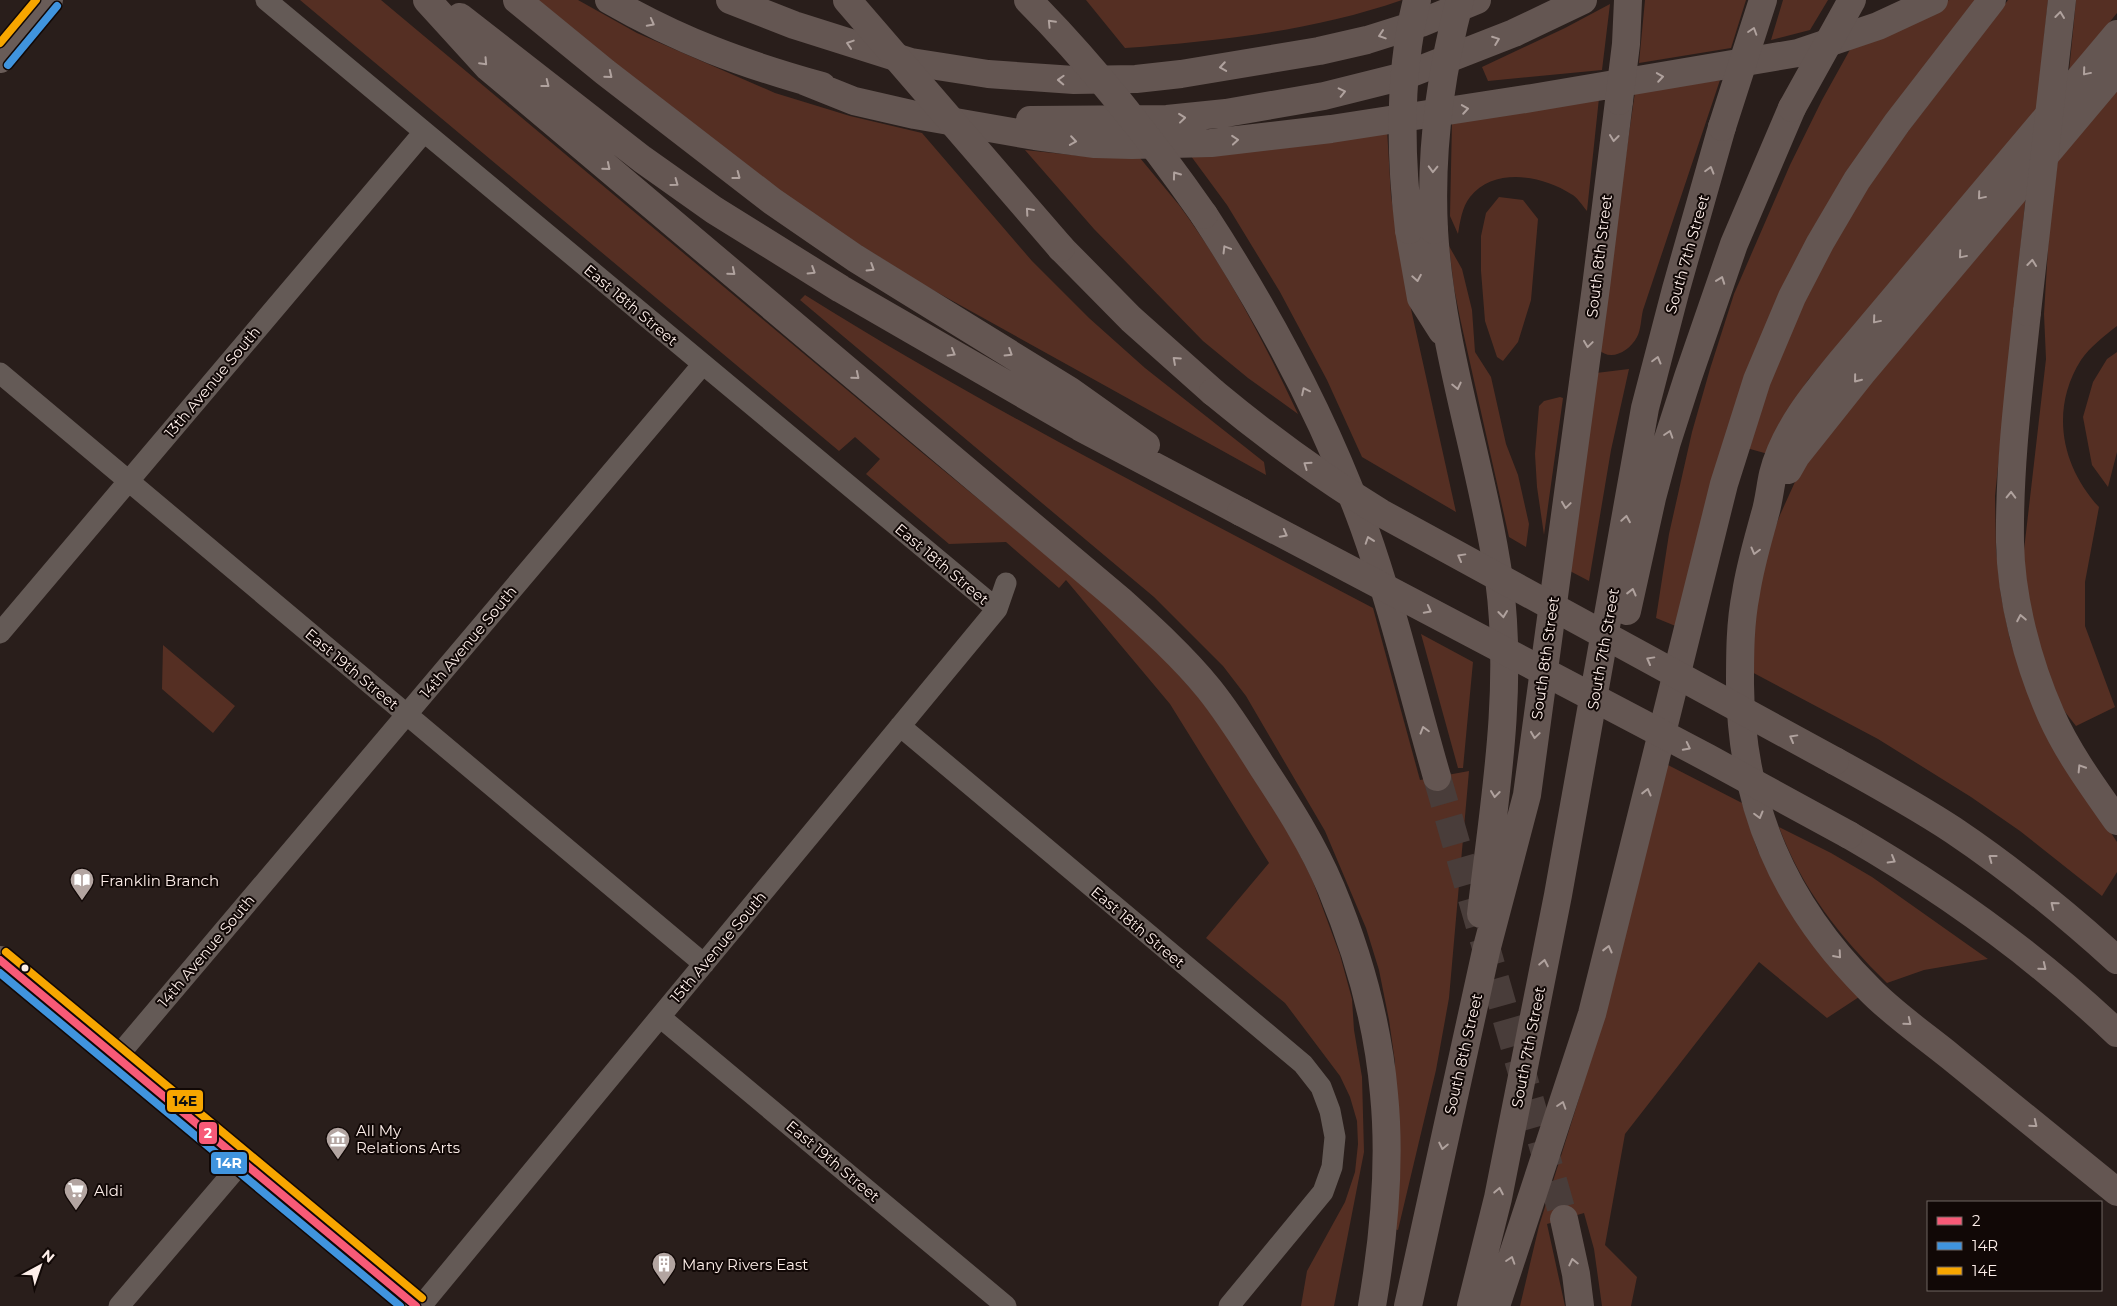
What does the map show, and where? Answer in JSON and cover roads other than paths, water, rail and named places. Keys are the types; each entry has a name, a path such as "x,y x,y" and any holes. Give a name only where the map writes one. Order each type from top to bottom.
{"highway":[{"path":"427,0 488,67 1120,600 1189,666 1234,723 1290,810 1316,856 1330,887 1363,983 1378,1051 1386,1124 1385,1213 1382,1248 1372,1306"},
{"path":"439,0 635,154 714,210 841,289 1072,422 1708,758 1849,835 1910,871 2004,937 2064,984 2117,1033"},
{"path":"518,0 605,72 772,202 854,258 1070,391 1241,512"},
{"path":"609,0 660,28 700,46 736,60 804,81 916,107 998,117 1101,121 1167,119 1226,113 1324,96 1404,76 1514,33 1583,0"},
{"path":"730,0 794,25 911,62 988,74 1074,80 1136,79 1181,74 1319,51 1367,40 1420,23 1477,0"},
{"path":"847,0 1061,248 1131,320 1213,392 1283,447 1343,490 1373,508 1836,761 1948,827 2031,887 2117,960"},
{"path":"1028,0 1099,76 1142,129 1204,215 1269,319 1313,408 1352,496 1376,563 1437,777"},
{"path":"1417,0 1409,41 1403,90 1403,160 1421,230 1436,257 1447,339 1494,548 1503,619 1505,678 1496,792 1465,1047"},
{"path":"1421,230 1433,163 1440,98 1460,0"},
{"name":"South 8th Street","path":"1408,1306 1486,951 1526,795 1595,297 1626,44 1628,0"},
{"name":"South 7th Street","path":"1471,1306 1498,1198 1558,895 1645,408 1676,289 1722,127 1763,0"},
{"path":"1558,895 1667,442 1734,244 1792,108 1852,0"},
{"path":"804,81 854,101 915,115 1035,136 1095,144 1211,143 1331,129 1532,98 1798,53 1878,26 1934,0"},
{"path":"1496,1306 1592,1014 1724,484 1757,380 1792,297 1820,242 1857,180 1897,123 1992,0"},
{"path":"2062,0 2027,312 2012,467 2010,544 2017,596 2034,672 2049,709 2071,752 2112,815"},
{"path":"2117,34 1819,388 1802,412 1773,472 1768,504 1749,571 1742,613 1739,649 1740,706 1748,770 1761,823 1784,876 1814,925 1870,991 2117,1192"},
{"path":"1768,504 1796,456 1862,373 2117,70"},
{"path":"1564,1219 1576,1274 1580,1306"}],"main road":[{"path":"0,59 49,0"},
{"path":"0,960 416,1306"}],"street":[{"name":"East 18th Street","path":"266,0 997,609"},
{"name":"13th Avenue South","path":"0,633 424,132"},
{"name":"14th Avenue South","path":"117,1057 703,364"},
{"name":"East 19th Street","path":"0,374 704,964"},
{"name":"15th Avenue South","path":"421,1306 997,609 1006,583"},
{"name":"East 18th Street","path":"900,726 1303,1064 1321,1087 1330,1111 1335,1137 1332,1167 1323,1192 1229,1306"},
{"name":"East 19th Street","path":"660,1017 1006,1306"},
{"path":"119,1306 242,1162"}],"tunnel":[{"path":"1437,777 1564,1219"}],"place":[{"name":"Franklin Branch","path":"82,901"},
{"name":"All My Relations Arts","path":"338,1160"},
{"name":"Aldi","path":"76,1211"},
{"name":"Many Rivers East","path":"664,1285"}]}
